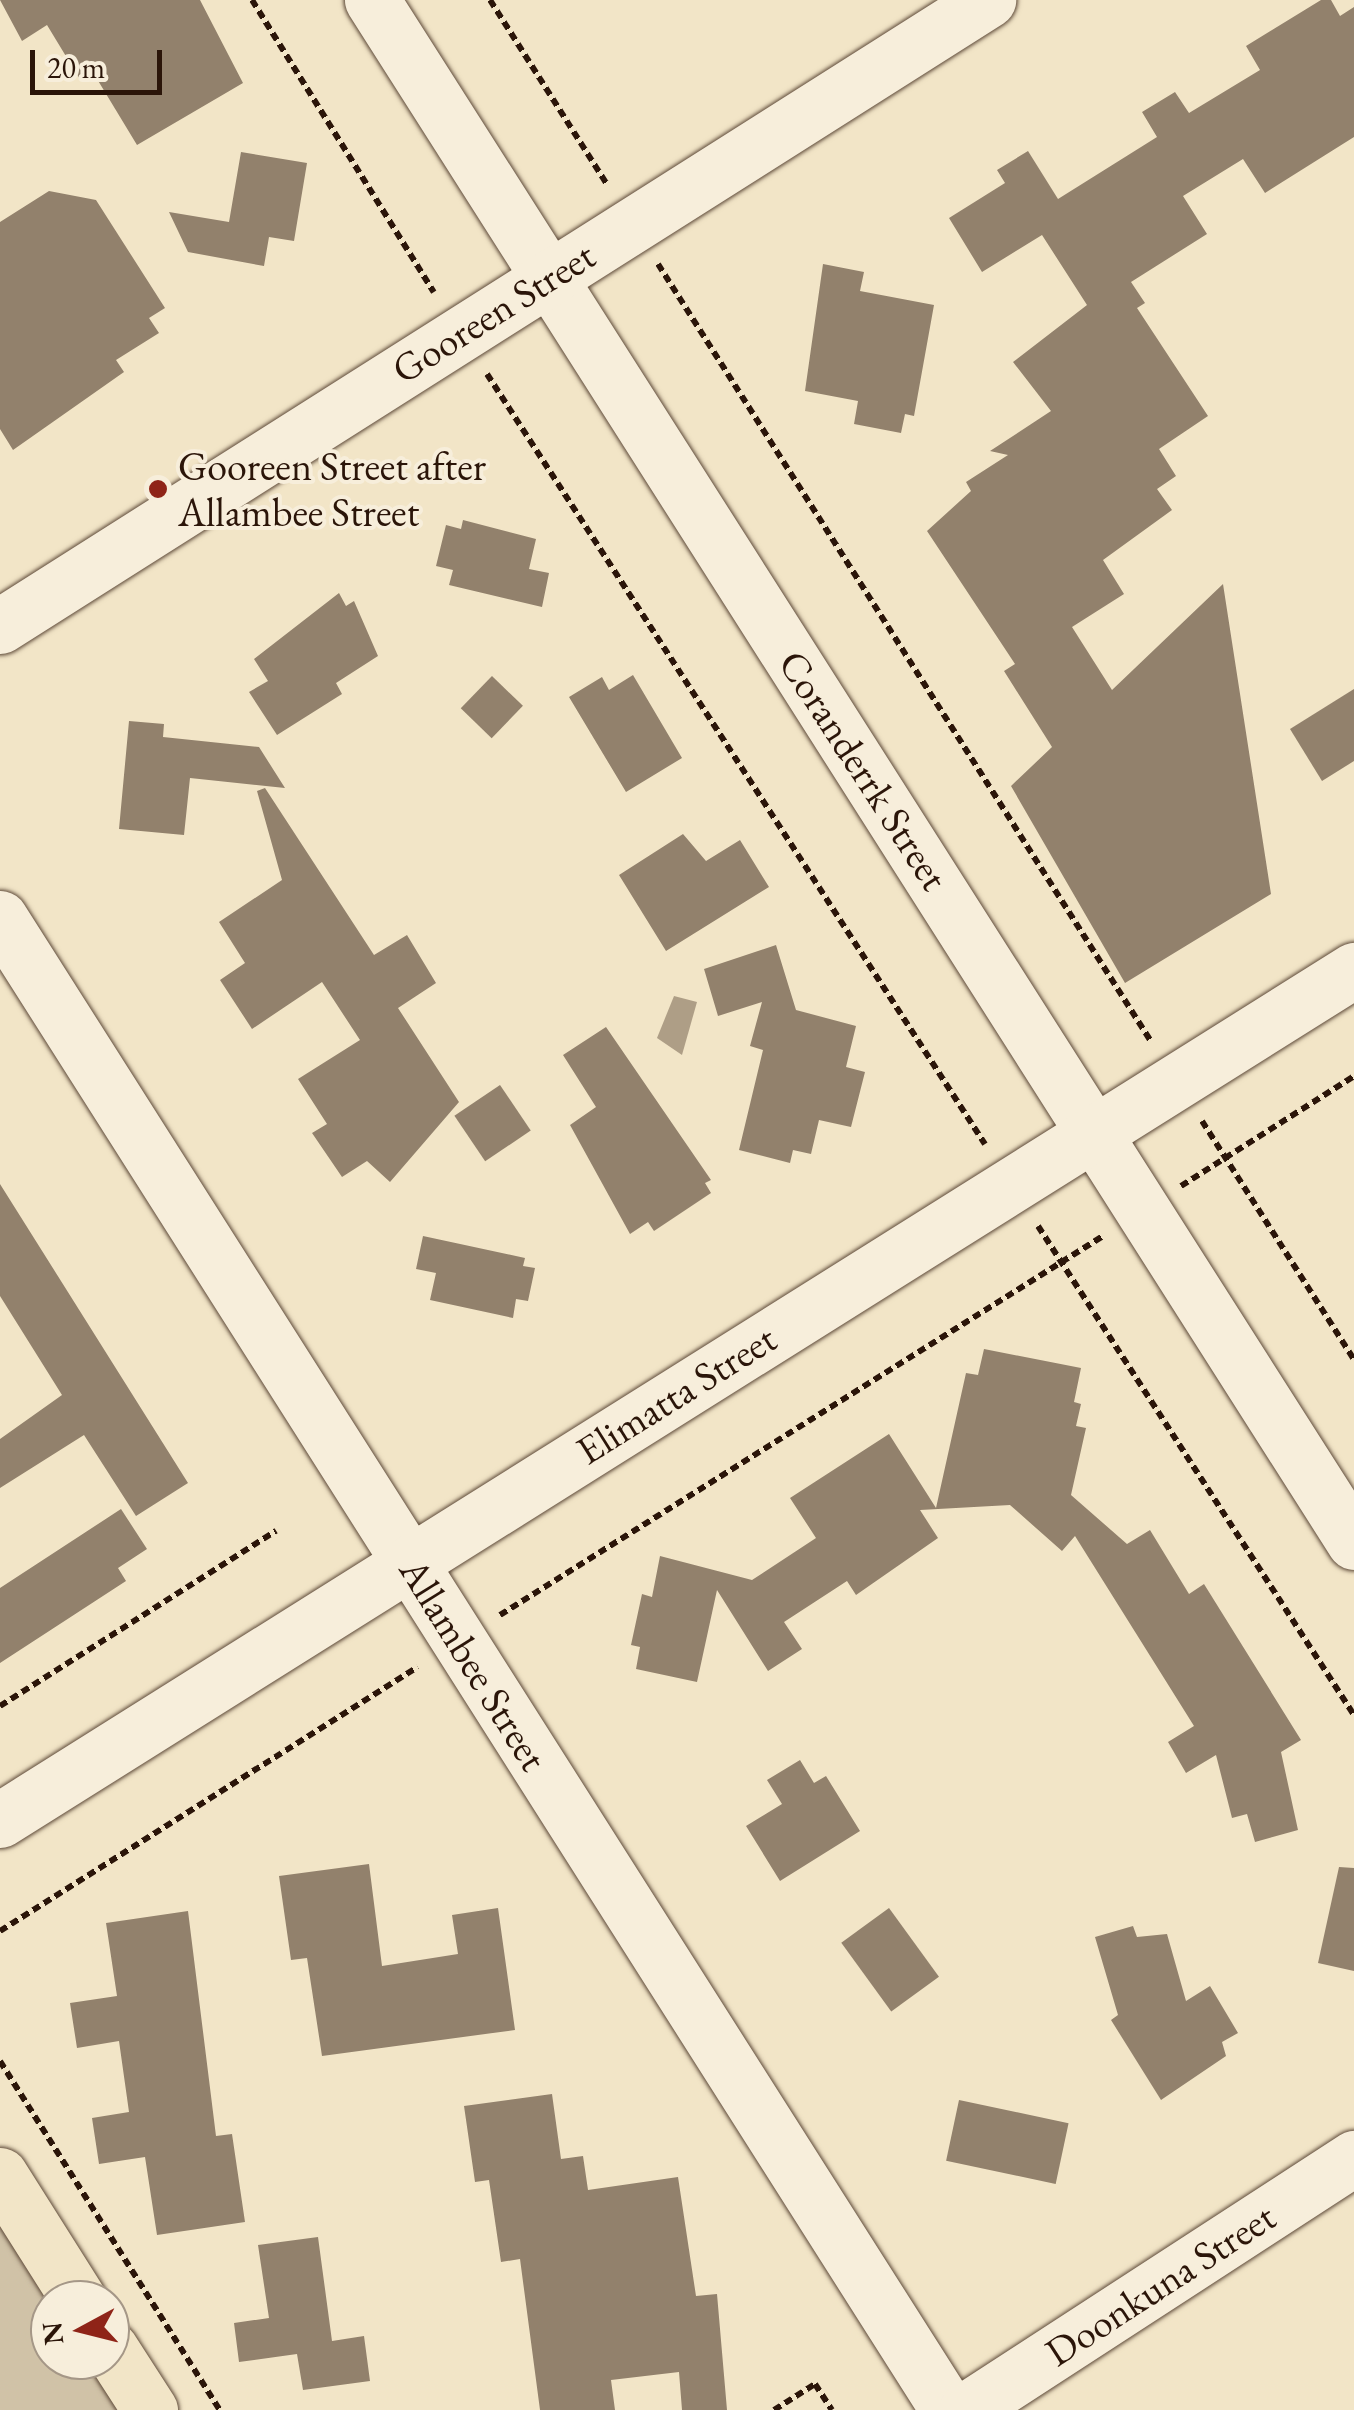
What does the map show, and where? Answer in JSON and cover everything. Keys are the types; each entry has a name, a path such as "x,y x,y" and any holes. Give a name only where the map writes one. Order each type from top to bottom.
{"main road":[{"path":"0,2176 67,2280"},
{"path":"130,2379 150,2410"}],"street":[{"name":"Coranderrk Street","path":"372,0 1354,1542"},
{"name":"Gooreen Street","path":"0,626 988,0"},
{"name":"Allambee Street","path":"0,918 948,2410"},
{"name":"Elimatta Street","path":"0,1820 408,1560 1354,970"},
{"name":"Doonkuna Street","path":"966,2410 1354,2158"}],"path":[{"path":"252,0 460,332 1354,1716"},
{"path":"490,0 1354,1360"},
{"path":"0,1931 1354,1076"},
{"path":"0,1706 276,1532"},
{"path":"0,2061 220,2410"},
{"path":"774,2410 815,2384 832,2410"}],"shaded area":[{"path":"674,996 697,1002 682,1055 657,1038"},
{"path":"0,2218 38,2280 30,2280 30,2380 102,2380 121,2410 0,2410"}],"building":[{"path":"0,0 200,0 243,83 137,145 94,74 81,81 47,25 22,41"},
{"path":"1321,0 1331,0 1340,16 1354,7 1354,137 1265,193 1243,159 1183,196 1207,234 1131,282 1145,303 1137,308 1208,416 1159,449 1176,476 1157,489 1172,510 1103,560 1124,594 1072,627 1112,690 1223,584 1271,894 1125,983 1011,786 1052,747 1004,671 1015,664 927,531 971,491 966,482 1008,455 990,451 1051,411 1013,362 1087,305 1042,235 982,272 949,218 1005,183 997,170 1028,151 1058,199 1157,137 1142,112 1175,92 1189,113 1260,70 1246,46"},
{"path":"241,152 307,163 294,241 269,237 264,266 188,252 169,212 229,222"},
{"path":"49,191 96,200 165,308 149,318 159,333 116,360 124,372 13,450 0,429 0,222"},
{"path":"823,264 864,272 860,291 934,305 914,416 905,414 901,433 854,424 858,401 805,391"},
{"path":"463,520 536,539 529,569 549,573 542,607 449,585 453,570 436,566 446,525 461,529"},
{"path":"339,593 346,606 354,601 378,656 336,683 342,694 277,735 249,692 268,681 254,659"},
{"path":"633,675 682,758 626,792 569,697 602,677 609,690"},
{"path":"492,676 523,706 492,738 461,708"},
{"path":"1354,689 1354,761 1322,781 1290,729"},
{"path":"129,721 164,724 163,737 259,747 285,788 190,778 184,835 119,829"},
{"path":"265,788 374,955 407,935 436,983 398,1008 459,1102 390,1182 367,1161 342,1177 312,1133 327,1124 298,1079 360,1040 322,982 252,1029 220,980 245,963 219,922 282,880 257,791"},
{"path":"683,834 706,861 740,840 769,887 666,951 619,875"},
{"path":"776,945 796,1010 856,1026 846,1067 865,1072 851,1127 819,1120 811,1154 793,1150 790,1163 739,1150 763,1050 750,1046 762,1002 718,1016 704,969"},
{"path":"606,1027 711,1180 705,1183 711,1193 654,1231 648,1222 630,1234 570,1125 596,1107 563,1055"},
{"path":"500,1085 531,1131 485,1161 454,1116"},
{"path":"0,1184 188,1483 136,1516 84,1435 0,1488 0,1439 62,1395 0,1296"},
{"path":"423,1236 525,1258 523,1266 535,1268 528,1301 516,1299 513,1318 430,1300 436,1273 416,1269"},
{"path":"984,1349 1081,1368 1074,1402 1081,1404 1076,1426 1086,1428 1071,1495 1127,1544 1150,1530 1189,1594 1204,1584 1301,1740 1281,1752 1298,1830 1255,1842 1247,1814 1232,1818 1216,1755 1186,1773 1168,1742 1194,1726 1075,1536 1062,1551 1010,1505 920,1510 938,1538 856,1595 847,1581 784,1622 802,1649 768,1671 717,1590 697,1682 636,1669 640,1647 631,1645 642,1594 652,1597 660,1556 752,1580 816,1538 790,1498 889,1434 936,1508 966,1373 978,1375"},
{"path":"121,1509 147,1549 118,1568 126,1581 0,1663 0,1588"},
{"path":"800,1760 814,1783 826,1776 860,1831 780,1881 746,1826 782,1804 767,1780"},
{"path":"369,1864 382,1966 458,1954 452,1915 498,1908 515,2030 322,2056 307,1958 291,1960 279,1876"},
{"path":"1339,1867 1354,1868 1354,1971 1318,1963"},
{"path":"889,1908 939,1977 891,2011 841,1943"},
{"path":"188,1911 216,2136 232,2134 245,2222 157,2235 145,2157 99,2164 92,2118 129,2112 119,2041 77,2048 70,2003 117,1996 106,1923"},
{"path":"1133,1926 1137,1937 1167,1934 1186,2001 1210,1986 1238,2033 1222,2042 1226,2056 1161,2100 1111,2020 1118,2015 1095,1937"},
{"path":"552,2094 561,2159 583,2156 588,2190 678,2177 696,2296 717,2294 727,2410 682,2410 679,2372 611,2380 615,2410 540,2410 520,2259 501,2262 489,2180 475,2182 464,2106"},
{"path":"959,2100 1069,2123 1056,2184 946,2161"},
{"path":"318,2237 332,2341 364,2336 370,2381 303,2390 297,2354 239,2362 234,2323 269,2318 258,2245"}],"place":[{"name":"Gooreen Street after Allambee Street","path":"158,489"}]}
